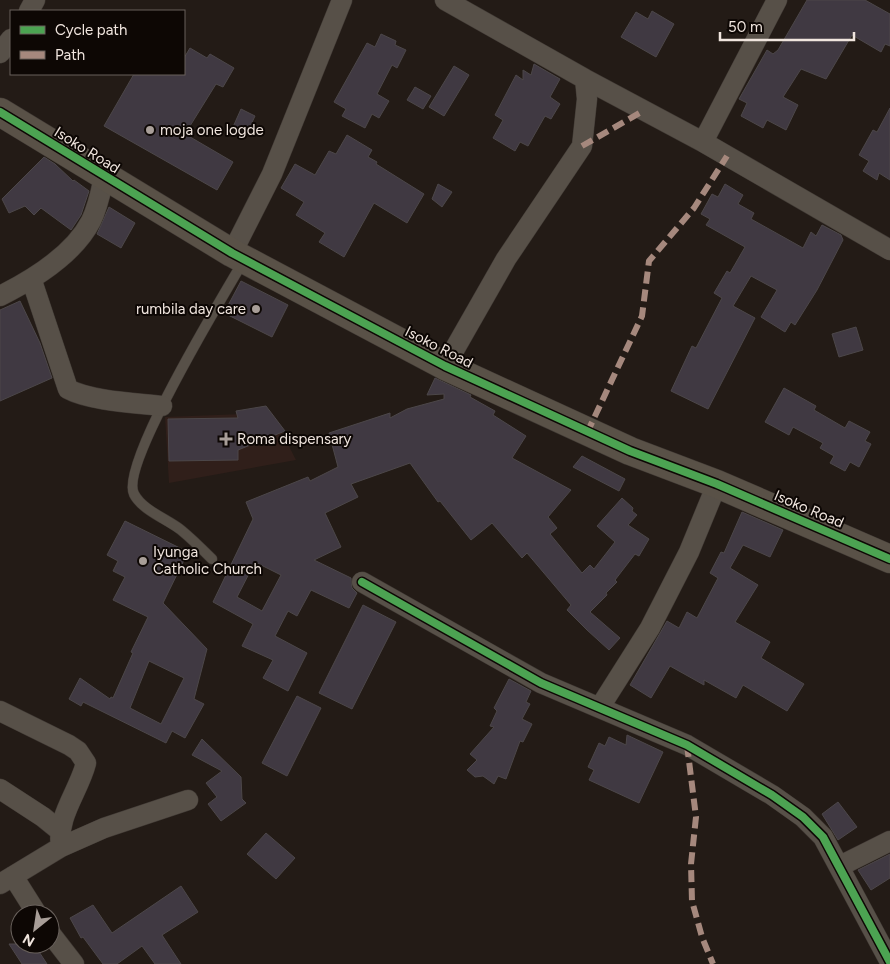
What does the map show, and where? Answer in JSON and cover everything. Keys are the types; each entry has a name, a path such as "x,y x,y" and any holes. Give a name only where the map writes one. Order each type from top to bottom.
{"street":[{"path":"238,256 342,0"},
{"path":"446,0 475,7 586,80 703,142 890,250"},
{"path":"703,142 777,0"},
{"path":"0,53 10,40"},
{"path":"445,366 506,258 582,146 587,99 586,80"},
{"name":"Isoko Road","path":"0,112 104,177 238,256 445,366 572,426 717,484 890,559"},
{"path":"0,296 32,280 75,243 91,222 104,177"},
{"path":"32,280 68,389 75,393 109,400 162,406"},
{"path":"600,707 650,628 689,552 717,484"},
{"path":"362,582 541,683 687,745 772,795 803,817 823,837 890,962"},
{"path":"0,711 69,745 78,751 86,763 82,780 60,839"},
{"path":"0,790 52,823 60,839"},
{"path":"28,904 7,880 60,839 104,828 188,800"},
{"path":"840,866 890,842"},
{"path":"60,945 74,964"}],"lane":[{"path":"212,558 180,529 144,505 134,495 131,485 133,471 162,406 238,256"}],"shaded area":[{"name":"Roma dispensary","path":"272,413 296,460 169,483 165,417"}],"building":[{"path":"807,0 865,0 890,14 890,46 885,44 881,52 852,35 826,79 801,69 783,97 798,105 786,130 767,120 763,128 741,116 747,103 739,99 767,50 773,54 778,50"},
{"path":"652,11 674,24 656,57 621,37 636,12 648,19"},
{"path":"381,34 396,41 395,45 406,50 397,68 392,65 377,94 389,101 379,118 372,114 365,128 342,116 346,109 334,102 367,43 375,47"},
{"name":"moja one logde","path":"190,48 207,58 210,54 234,68 223,87 216,84 185,134 233,162 217,190 104,126 133,75 185,75 185,56"},
{"path":"534,64 560,79 550,97 560,104 551,119 545,116 528,146 520,142 515,151 493,138 503,120 495,115 516,75 523,80 523,70 531,75"},
{"path":"454,66 469,75 444,116 429,107"},
{"path":"415,87 431,96 423,109 407,100"},
{"path":"890,108 890,180 879,173 877,180 863,171 869,161 859,155 873,130 877,132"},
{"path":"241,109 255,116 247,133 233,127"},
{"path":"347,135 372,150 368,157 377,162 376,164 424,194 407,223 374,203 344,257 319,242 325,233 296,215 304,202 281,188 295,164 315,175 329,151 336,154"},
{"path":"44,157 55,164 73,181 89,191 81,215 71,230 41,208 34,215 25,206 9,213 2,199"},
{"path":"438,184 452,192 442,207 432,199"},
{"path":"725,184 743,195 738,204 754,213 751,219 803,248 811,232 816,236 822,225 841,235 843,240 817,290 795,325 791,322 785,332 761,317 777,290 751,276 733,306 755,318 708,409 671,391 692,346 696,348 722,298 714,293 727,271 730,273 745,247 706,225 710,219 701,214 712,194 718,197"},
{"path":"109,207 135,223 121,248 97,234"},
{"name":"rumbila day care","path":"241,281 288,305 272,337 224,313"},
{"path":"20,301 40,343 52,378 0,401 0,310"},
{"path":"856,327 863,350 839,357 832,334"},
{"path":"435,378 471,395 470,397 495,411 493,415 526,436 512,458 571,490 548,517 557,528 550,534 582,573 590,565 594,569 615,542 597,526 622,498 633,508 632,511 637,515 628,525 649,539 639,556 635,554 615,580 617,582 606,593 607,595 590,612 620,638 609,650 567,610 571,605 527,553 522,558 492,523 471,540 440,501 438,502 410,463 351,484 358,497 325,513 341,547 314,560 351,578 352,588 357,593 349,608 311,590 297,616 288,611 275,636 307,653 288,691 263,678 273,660 242,646 253,624 213,602 253,519 246,502 308,477 310,481 338,467 329,433 390,413 390,418 407,409 444,399 444,394 427,395","holes":["255,562 281,575 262,611 237,597"]},
{"path":"784,388 816,406 814,410 845,428 849,421 870,432 865,441 871,444 859,467 850,462 845,471 830,463 834,456 820,448 823,443 793,427 789,435 765,422"},
{"path":"266,406 285,431 238,450 238,460 169,461 168,419 238,418 236,411"},
{"path":"582,456 625,479 619,491 573,467"},
{"path":"742,512 783,530 770,557 743,545 730,568 758,585 735,622 770,642 761,658 804,684 787,711 743,685 736,698 704,680 704,685 670,666 651,698 630,685 667,621 679,628 687,612 697,618 718,578 710,573 721,552 724,553"},
{"path":"125,521 188,552 163,603 207,649 194,699 204,704 185,738 172,731 166,743 83,702 81,706 69,699 80,678 110,699 111,697 113,698 133,653 131,652 148,617 113,600 125,577 113,571 118,561 107,555","holes":["149,661 184,678 161,724 130,708"]},
{"path":"363,605 396,622 352,709 319,693"},
{"path":"509,679 531,691 526,702 530,704 522,719 532,724 523,742 520,741 506,779 498,776 494,784 483,776 475,777 467,770 477,760 470,754 494,727 490,726 497,711 494,708"},
{"path":"297,696 321,708 287,776 262,763"},
{"path":"627,735 663,752 639,803 589,780 594,770 588,767 599,743 605,746 609,737 626,745"},
{"path":"202,739 241,777 242,799 246,803 221,821 208,804 217,797 206,783 222,771 192,755"},
{"path":"838,802 857,827 838,840 822,814"},
{"path":"266,833 295,858 276,879 247,854"},
{"path":"890,854 890,878 871,890 858,870"},
{"path":"181,886 198,912 162,935 181,964 155,964 142,946 117,964 103,964 83,937 81,938 70,918 93,905 112,933"},
{"path":"16,954 40,954 47,964 22,964"}],"marked path":[{"path":"582,146 643,111"},
{"path":"587,433 642,316 649,261 694,208 727,156"},
{"path":"687,745 696,817 691,864 692,901 702,937 713,964"}],"cycle path":[{"path":"0,112 232,253 445,366 630,451 717,484 890,559"},
{"path":"362,582 541,683 687,745 772,795 803,817 823,837 890,962"}],"place":[{"name":"moja one logde","path":"150,130"},
{"name":"rumbila day care","path":"256,309"},
{"name":"Roma dispensary","path":"226,439"},
{"name":"Iyunga Catholic Church","path":"143,561"}]}
